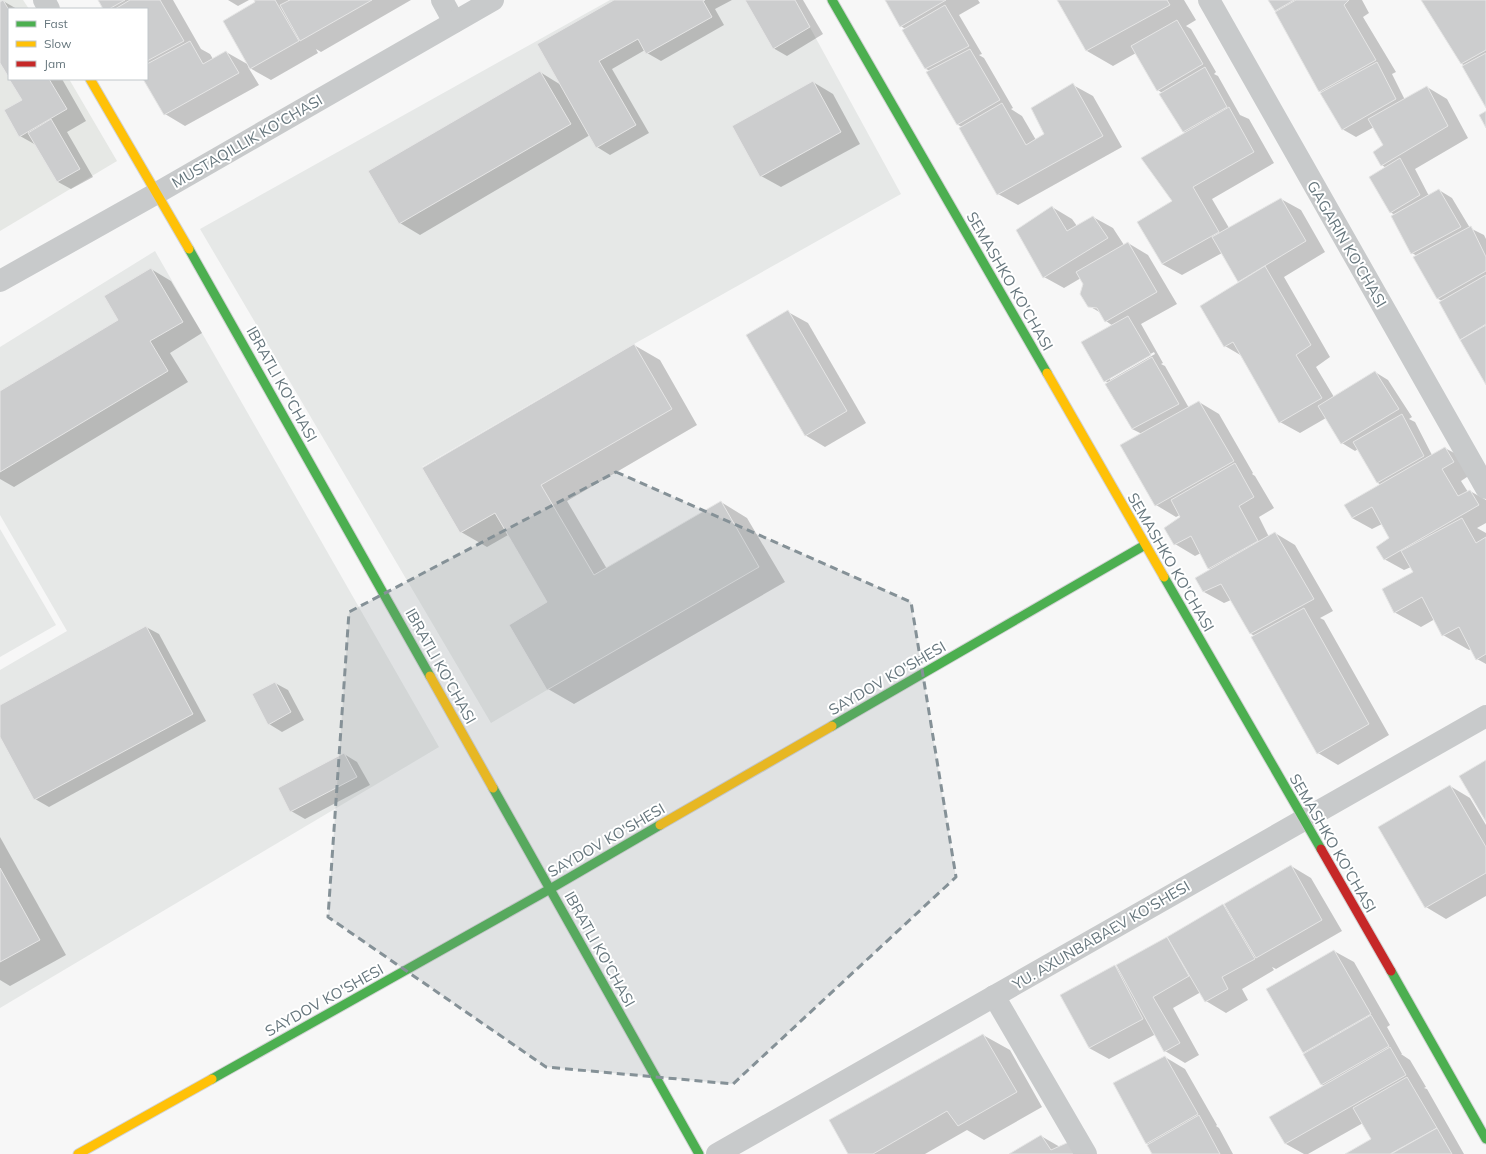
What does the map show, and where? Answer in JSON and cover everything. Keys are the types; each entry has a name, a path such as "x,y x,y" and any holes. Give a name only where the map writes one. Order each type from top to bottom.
{"street":[{"path":"442,0 454,22"},
{"name":"MUSTAQILLIK KO'CHASI","path":"0,281 493,0"},
{"name":"SEMASHKO KO'CHASI","path":"832,0 1486,1139"},
{"name":"GAGARIN KO'CHASI","path":"1209,0 1486,488"},
{"name":"IBRATLI KO'CHASI","path":"91,80 157,192 699,1154"},
{"name":"SAYDOV KO'SHESI","path":"78,1154 550,889 1145,545"},
{"name":"YU. AXUNBABAEV KO'SHESI","path":"717,1154 1486,716"},
{"path":"994,996 1086,1154"}],"highlighted area":[{"path":"616,472 911,602 956,877 733,1084 546,1067 328,917 349,612"}],"shaded area":[{"path":"0,0 23,0 28,8 8,8 8,80 70,80 117,161 0,231"},
{"path":"610,0 795,0 901,194 634,344 422,467 460,533 495,513 547,602 509,625 547,690 491,723 200,229"},
{"path":"155,251 439,747 0,1008 0,670 67,631 0,515 0,347"},
{"path":"0,529 56,625 0,657"}],"building":[{"path":"3,0 8,8 8,76 0,63 0,2"},
{"path":"98,0 125,0 111,8 102,8"},
{"path":"130,0 160,0 184,41 148,60 148,8 117,8"},
{"path":"254,0 275,0 299,41 250,69 223,21 255,2"},
{"path":"290,0 372,0 300,41 280,5"},
{"path":"614,0 705,0 703,1 712,17 646,54 638,39 599,61 636,125 596,148 537,44"},
{"path":"745,0 795,0 810,27 773,49"},
{"path":"885,0 946,0 900,27"},
{"path":"1057,0 1167,0 1170,5 1086,51"},
{"path":"1268,0 1294,0 1275,11"},
{"path":"1296,0 1349,0 1344,5 1376,60 1319,92 1275,12"},
{"path":"1421,0 1486,0 1486,50 1461,64"},
{"path":"945,5 969,46 925,69 902,30"},
{"path":"1177,20 1203,64 1157,91 1131,46"},
{"path":"190,41 203,64 226,51 239,73 164,115 144,80 148,80 148,63"},
{"path":"970,49 1000,100 957,125 926,72"},
{"path":"1486,53 1486,108 1462,66"},
{"path":"1377,62 1396,99 1342,130 1320,93"},
{"path":"1205,67 1227,107 1183,132 1159,94"},
{"path":"540,71 571,124 399,224 368,171"},
{"path":"10,80 50,80 67,109 19,137 4,110 22,100"},
{"path":"813,81 841,132 760,177 732,126"},
{"path":"1073,83 1103,136 997,195 959,128 1002,103 1026,145 1044,134 1031,108"},
{"path":"1427,86 1448,126 1381,166 1373,152 1383,145 1368,119"},
{"path":"1229,107 1254,152 1193,187 1219,232 1162,264 1137,222 1172,201 1141,158"},
{"path":"1486,111 1486,128 1479,115"},
{"path":"51,119 80,169 57,182 28,133"},
{"path":"1400,158 1420,195 1390,213 1369,177"},
{"path":"1439,189 1461,227 1411,254 1391,216"},
{"path":"1281,198 1306,241 1238,282 1212,237"},
{"path":"1052,206 1067,231 1093,216 1108,238 1043,278 1016,230"},
{"path":"1471,226 1486,257 1486,271 1437,299 1413,257"},
{"path":"1128,242 1157,292 1105,322 1097,308 1088,307 1080,294 1083,284 1076,272"},
{"path":"1265,266 1311,345 1296,355 1322,398 1279,423 1233,342 1224,347 1200,306"},
{"path":"151,268 183,322 150,341 168,371 0,472 0,391 118,320 104,296"},
{"path":"1486,275 1486,324 1460,340 1439,302"},
{"path":"788,310 847,411 805,436 746,335"},
{"path":"1128,316 1151,355 1104,382 1081,342"},
{"path":"1486,325 1486,385 1460,340"},
{"path":"634,344 672,409 541,485 594,575 721,501 759,567 547,690 509,625 547,602 495,513 460,533 422,468"},
{"path":"1152,357 1179,404 1132,429 1105,384"},
{"path":"1375,371 1399,409 1341,444 1318,406"},
{"path":"1199,401 1234,461 1155,506 1120,445"},
{"path":"1402,414 1424,456 1377,483 1353,442"},
{"path":"1445,447 1454,462 1442,469 1458,496 1470,490 1479,505 1384,560 1376,547 1389,538 1372,507 1352,518 1344,505"},
{"path":"1235,463 1254,497 1239,506 1258,541 1208,569 1191,536 1174,545 1164,528 1180,517 1171,500"},
{"path":"1462,518 1476,543 1486,537 1486,654 1476,660 1459,627 1442,636 1422,597 1394,613 1382,589 1413,572 1401,551"},
{"path":"1275,532 1314,599 1250,634 1221,584 1203,592 1195,578"},
{"path":"1304,608 1369,724 1317,754 1251,637"},
{"path":"146,626 193,714 34,800 0,737 0,705"},
{"path":"275,682 291,712 268,725 252,694"},
{"path":"344,753 357,777 290,812 278,788"},
{"path":"1486,760 1486,822 1459,776"},
{"path":"1450,785 1486,847 1486,873 1425,908 1378,827"},
{"path":"1291,865 1322,920 1256,958 1224,904"},
{"path":"0,868 40,940 0,962"},
{"path":"1223,904 1255,959 1222,977 1228,989 1205,1002 1167,937"},
{"path":"1167,937 1189,976 1153,997 1180,1043 1164,1052 1116,965"},
{"path":"1334,950 1371,1014 1303,1053 1266,989"},
{"path":"1115,965 1143,1019 1089,1048 1060,995"},
{"path":"1371,1015 1389,1046 1321,1085 1303,1054"},
{"path":"983,1034 1017,1092 958,1126 947,1111 873,1154 848,1154 829,1120"},
{"path":"1390,1047 1406,1075 1285,1144 1269,1117"},
{"path":"1165,1056 1198,1114 1146,1144 1113,1083"},
{"path":"1407,1077 1437,1128 1390,1154 1345,1154 1371,1139 1353,1108"},
{"path":"1199,1115 1220,1154 1152,1154 1147,1145"},
{"path":"1437,1128 1452,1154 1391,1154"},
{"path":"1041,1135 1051,1150 1069,1142 1076,1154 1009,1154"}],"traffic: fast":[{"path":"832,0 1047,373"},
{"path":"189,249 430,676"},
{"path":"832,726 1145,545"},
{"path":"1164,577 1321,849"},
{"path":"493,788 699,1154"},
{"path":"212,1079 550,889 660,825"},
{"path":"1391,971 1486,1139"}],"traffic: slow":[{"path":"91,80 189,249"},
{"path":"1047,373 1164,577"},
{"path":"430,676 493,788"},
{"path":"660,825 832,726"},
{"path":"78,1154 212,1079"}],"traffic: jam":[{"path":"1321,849 1391,971"}]}
